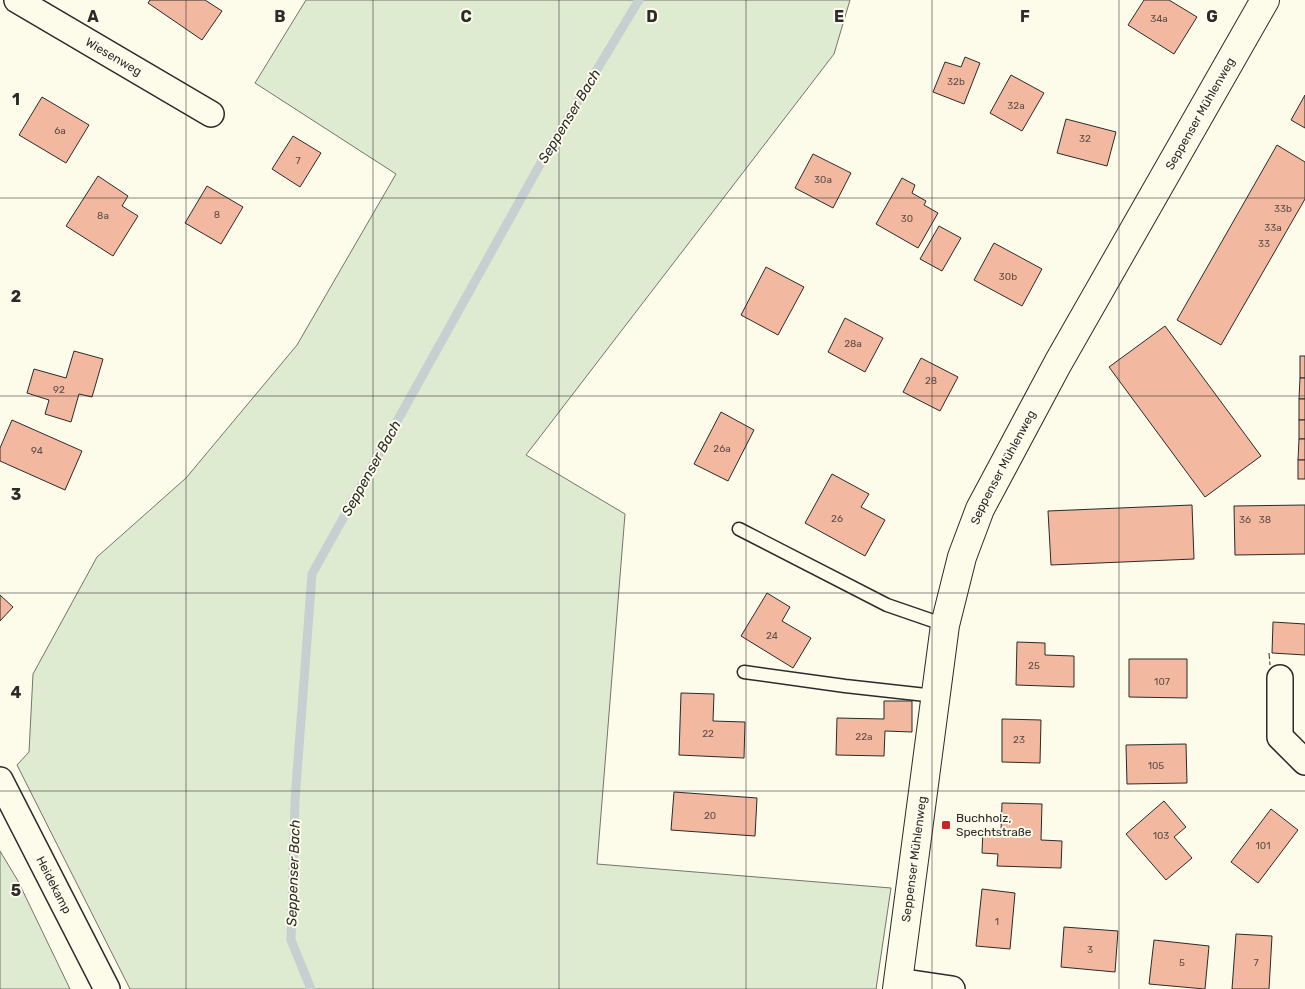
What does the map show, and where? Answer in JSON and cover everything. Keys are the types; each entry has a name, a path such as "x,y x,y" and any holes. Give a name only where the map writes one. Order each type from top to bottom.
{"street":[{"name":"Wiesenweg","path":"16,0 211,114"},
{"name":"Seppenser Mühlenweg","path":"897,985 945,625 962,557 980,509 1058,363 1265,0"},
{"path":"1280,678 1280,737 1305,762"},
{"name":"Heidekamp","path":"0,780 107,989"},
{"path":"897,985 952,989"}],"lane":[{"path":"739,529 887,605 945,625"},
{"path":"744,672 936,696"}],"green space":[{"path":"306,0 850,0 834,54 526,455 625,514 597,864 891,888 876,989 130,989 17,765 29,752 33,674 97,557 186,478 297,345 396,174 255,83"},
{"path":"0,851 18,881 70,989 0,989"}],"building":[{"path":"150,0 205,0 222,11 202,40 148,3"},
{"path":"1144,0 1169,0 1197,17 1174,54 1128,25"},
{"path":"965,57 980,63 964,104 933,92 945,62 961,67"},
{"path":"1011,75 1044,93 1022,131 990,113"},
{"path":"1305,95 1305,128 1291,120"},
{"path":"42,97 89,125 66,163 19,135"},
{"path":"1066,119 1116,132 1107,166 1057,153"},
{"path":"293,136 321,153 300,187 272,169"},
{"path":"1277,145 1305,162 1305,199 1221,345 1177,320"},
{"path":"813,154 851,173 833,208 795,188"},
{"path":"98,176 128,196 122,206 138,216 113,256 66,226"},
{"path":"902,178 915,185 912,193 926,201 924,205 938,213 918,248 876,224"},
{"path":"207,186 243,207 221,244 185,223"},
{"path":"939,226 961,238 942,271 920,259"},
{"path":"994,243 1042,269 1022,306 974,280"},
{"path":"766,267 804,287 778,335 741,315"},
{"path":"845,318 883,338 865,372 828,352"},
{"path":"1165,326 1261,456 1205,497 1109,367"},
{"path":"74,351 103,359 92,397 79,394 71,422 45,414 49,400 27,393 34,369 66,378"},
{"path":"1300,356 1305,356 1305,378 1300,378"},
{"path":"921,358 958,377 940,411 903,392"},
{"path":"1300,378 1305,378 1305,399 1299,399"},
{"path":"1299,399 1305,399 1305,420 1299,420"},
{"path":"721,412 754,430 728,481 694,464"},
{"path":"12,420 82,451 65,490 0,461 0,448"},
{"path":"1299,420 1305,420 1305,439 1299,439"},
{"path":"1299,439 1305,439 1305,460 1298,460"},
{"path":"1298,460 1305,460 1305,479 1298,479"},
{"path":"832,474 869,494 861,507 885,520 865,556 805,523"},
{"path":"1192,505 1194,559 1051,565 1048,511"},
{"path":"1305,505 1305,554 1235,555 1234,506"},
{"path":"767,593 790,607 782,621 811,638 793,668 741,636"},
{"path":"0,595 13,607 0,621"},
{"path":"1273,622 1305,624 1305,655 1272,653"},
{"path":"1017,642 1045,643 1045,655 1074,656 1074,687 1016,685"},
{"path":"1129,659 1187,659 1187,698 1129,697"},
{"path":"681,693 714,694 713,721 745,722 744,758 679,755"},
{"path":"884,701 912,701 912,732 885,731 884,756 836,755 837,718 884,719"},
{"path":"1002,719 1041,720 1040,763 1002,762"},
{"path":"1186,744 1187,783 1127,784 1126,745"},
{"path":"674,792 757,798 755,836 671,830"},
{"path":"1164,801 1186,827 1174,837 1192,858 1166,880 1126,834"},
{"path":"1002,803 1042,804 1041,840 1062,841 1061,868 997,866 998,854 982,853 983,829 1001,830"},
{"path":"1271,809 1298,830 1258,883 1231,862"},
{"path":"982,889 1015,893 1010,949 976,946"},
{"path":"1064,927 1118,931 1115,972 1061,967"},
{"path":"1236,934 1272,936 1269,989 1232,989"},
{"path":"1154,940 1209,946 1205,989 1149,984"}],"waterway":[{"name":"Seppenser Bach","path":"311,989 291,940 295,800 312,574 543,159 639,0"}],"fence":[{"path":"1269,653 1270,665"}],"place":[{"name":"Buchholz, Spechtstraße","path":"946,825"}]}
